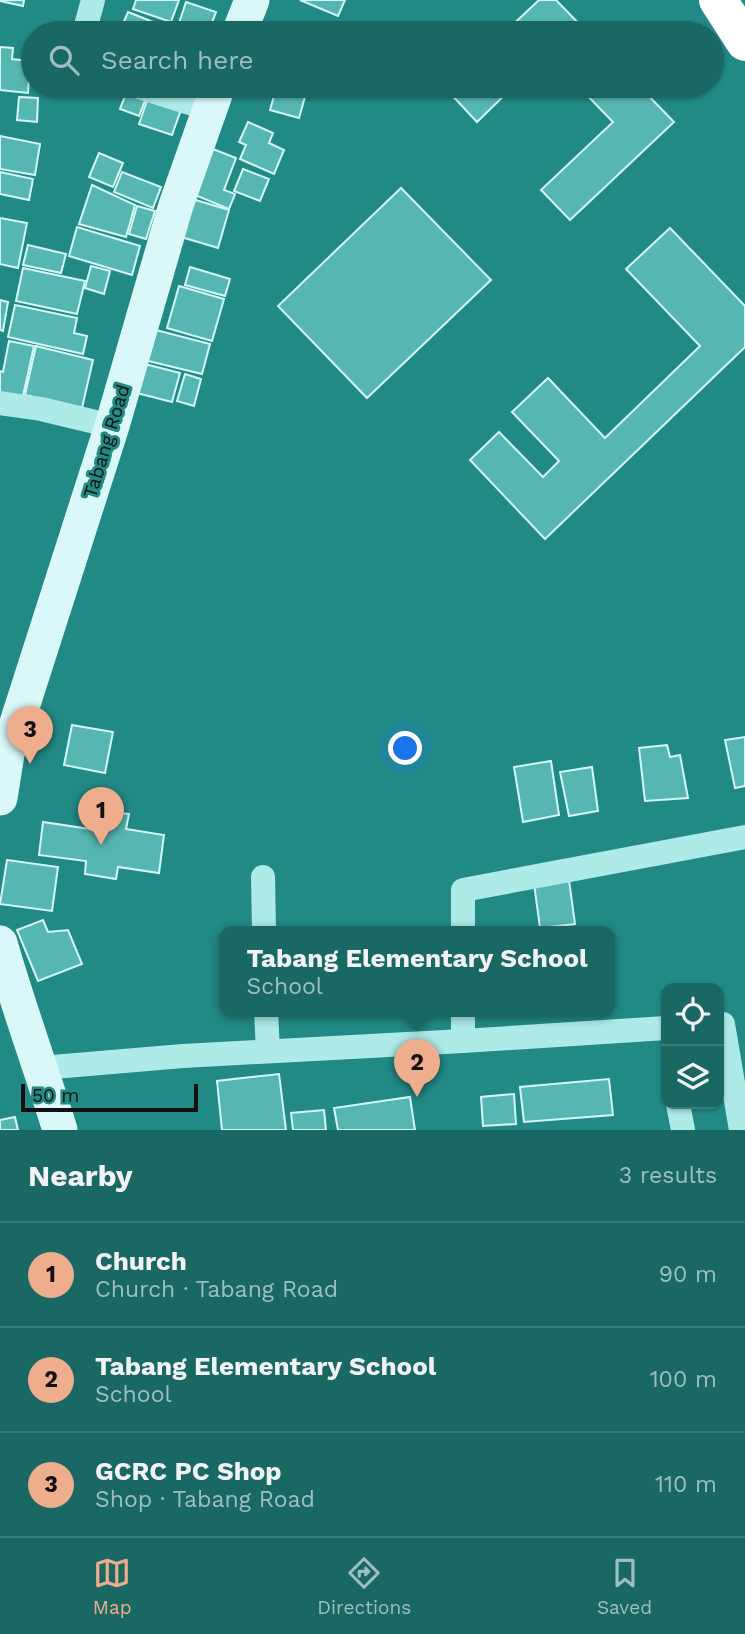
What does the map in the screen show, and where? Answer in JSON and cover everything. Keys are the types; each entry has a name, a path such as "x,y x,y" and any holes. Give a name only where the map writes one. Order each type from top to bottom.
{"main road":[{"path":"244,21 252,0"},
{"name":"Tabang Road","path":"0,798 7,754 112,426 176,205 213,98"},
{"path":"0,943 60,1130"}],"street":[{"path":"87,21 93,0"},
{"path":"0,403 41,409 112,426"},
{"path":"463,926 463,890 745,837"},
{"path":"263,877 264,926"},
{"path":"267,1017 268,1051"},
{"path":"463,1017 463,1041"},
{"path":"729,1023 741,1130"},
{"path":"41,1068 183,1056 661,1030"},
{"path":"679,1109 683,1130"}],"building":[{"path":"0,0 24,0 23,6"},
{"path":"136,0 179,0 171,21 133,9"},
{"path":"300,0 345,0 338,16"},
{"path":"539,0 556,0 576,21 517,21"},
{"path":"186,2 216,12 213,21 180,21"},
{"path":"128,12 151,21 124,21"},
{"path":"0,47 13,48 12,59 21,60 21,92 0,90"},
{"path":"19,97 38,98 37,122 17,120"},
{"path":"124,98 146,98 139,116 120,109"},
{"path":"148,98 166,98 183,104 172,135 139,124"},
{"path":"273,98 305,98 299,118 270,110"},
{"path":"454,98 502,98 477,122"},
{"path":"590,98 651,98 674,122 570,220 541,190 613,122"},
{"path":"248,122 273,133 269,143 284,150 274,174 240,159 246,145 239,142"},
{"path":"0,136 40,144 35,175 0,169"},
{"path":"208,147 236,158 224,190 235,194 229,209 190,193"},
{"path":"99,153 123,163 113,187 89,177"},
{"path":"243,169 269,179 260,201 234,191"},
{"path":"0,172 33,179 29,200 0,194"},
{"path":"122,172 161,187 153,208 114,192"},
{"path":"92,185 135,205 126,237 79,224"},
{"path":"401,188 491,280 367,398 278,306"},
{"path":"189,198 229,210 218,248 178,236"},
{"path":"137,206 155,211 146,239 129,234"},
{"path":"0,218 27,223 18,268 0,264"},
{"path":"77,227 140,246 132,275 69,256"},
{"path":"670,228 745,306 745,347 545,539 470,460 499,432 543,477 559,461 512,412 548,378 605,438 700,346 626,269"},
{"path":"28,245 66,254 61,273 23,265"},
{"path":"91,266 110,271 104,294 85,288"},
{"path":"190,267 230,279 225,296 185,285"},
{"path":"23,268 85,281 77,314 16,301"},
{"path":"179,286 224,299 212,341 167,328"},
{"path":"0,300 8,302 3,331 0,330"},
{"path":"15,305 77,318 74,333 87,336 83,354 8,337"},
{"path":"148,328 210,344 202,374 140,359"},
{"path":"9,341 34,346 21,405 0,401 0,371 3,372"},
{"path":"36,346 93,360 82,408 25,395"},
{"path":"137,362 180,373 172,402 129,391"},
{"path":"185,374 201,379 194,406 177,401"},
{"path":"72,725 113,732 105,773 64,765"},
{"path":"745,737 745,786 735,788 725,740"},
{"path":"667,745 670,757 680,755 688,798 645,801 639,748"},
{"path":"551,761 559,815 523,822 514,767"},
{"path":"592,767 598,811 569,816 560,772"},
{"path":"92,809 129,814 126,829 164,835 159,873 118,867 116,879 85,874 86,861 39,855 43,822 90,829"},
{"path":"7,860 58,867 52,911 0,904"},
{"path":"569,880 575,924 540,926 534,884"},
{"path":"43,920 48,932 68,930 82,964 38,981 17,930"},
{"path":"279,1074 286,1130 222,1130 217,1081"},
{"path":"609,1079 613,1115 524,1122 520,1087"},
{"path":"514,1094 516,1124 483,1126 481,1097"},
{"path":"410,1097 415,1130 338,1130 334,1108"},
{"path":"324,1110 326,1130 293,1130 291,1113"},
{"path":"15,1117 18,1130 0,1130 0,1120"}],"place":[{"name":"GCRC PC Shop","path":"30,764"},
{"name":"Church","path":"101,845"},
{"name":"Tabang Elementary School","path":"417,1097"}]}
